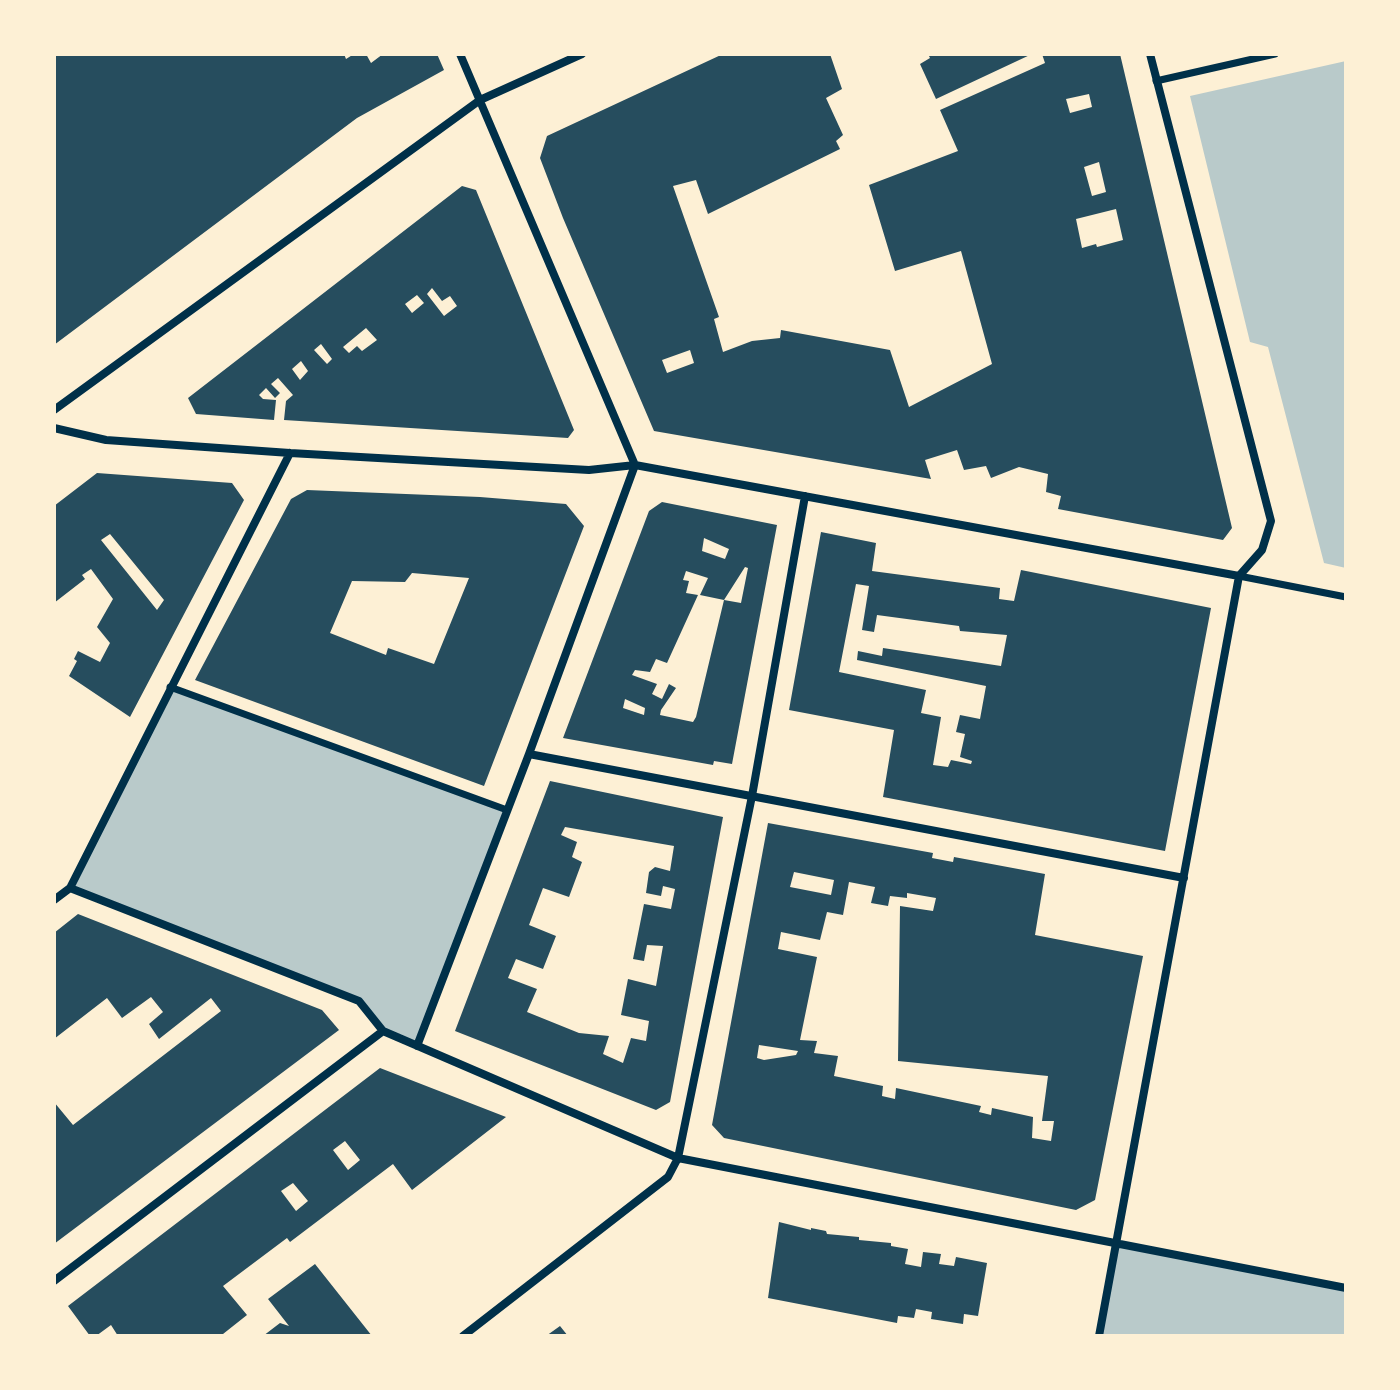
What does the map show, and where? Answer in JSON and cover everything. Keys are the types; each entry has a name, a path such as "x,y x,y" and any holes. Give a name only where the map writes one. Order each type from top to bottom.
{"street":[{"path":"417,1046 635,465 460,54"},
{"path":"54,410 480,100 582,54"},
{"path":"1099,1336 1239,576 1262,550 1271,521 1150,54"},
{"path":"1156,81 1275,54"},
{"path":"54,428 106,440 290,453 589,470 635,465 1346,597"},
{"path":"54,900 70,888 290,453"},
{"path":"463,1336 668,1177 678,1158 752,796 805,496"},
{"path":"170,687 507,810"},
{"path":"529,754 1184,878"},
{"path":"70,888 359,1001 383,1031 678,1158 1346,1288"},
{"path":"54,1281 383,1031"}],"shaded area":[{"path":"1346,61 1346,568 1324,563 1268,347 1250,342 1190,96"},
{"path":"170,687 507,810 417,1046 383,1031 359,1001 70,888"},
{"path":"1115,1241 1346,1288 1346,1336 1099,1336"}],"building":[{"path":"54,54 344,54 346,59 354,54 366,54 371,63 383,54 437,54 444,70 357,118 54,345"},
{"path":"723,54 830,54 842,89 826,98 843,135 836,141 840,149 708,214 696,180 673,186 719,317 714,319 723,352 752,341 780,338 781,330 890,350 909,407 992,364 961,251 895,271 869,185 958,151 940,110 1045,63 1042,54 1120,54 1232,528 1223,540 1058,509 1061,496 1046,492 1048,474 1019,467 991,478 986,466 964,470 957,450 925,460 931,479 654,431 540,158 547,136","holes":["1089,94 1092,107 1070,113 1066,99","1099,162 1106,192 1092,196 1084,167","1116,209 1123,240 1082,248 1076,219","690,350 694,363 667,373 662,360"]},
{"path":"928,54 1032,54 936,99 920,64 930,58"},
{"path":"462,186 476,190 574,430 568,438 284,420 286,401 293,395 278,378 271,384 280,393 275,398 266,388 259,395 263,399 276,400 274,420 196,414 188,398","holes":["432,288 442,301 450,296 457,306 444,316 427,294","417,295 424,303 412,313 405,304","366,328 377,340 362,351 357,346 349,353 343,347","321,344 332,359 327,364 314,350","301,361 308,371 300,380 292,369"]},
{"path":"97,473 232,483 244,500 130,717 69,676 77,661 74,659 78,651 100,662 110,643 97,627 113,599 91,569 82,575 85,579 54,603 54,506","holes":["110,534 164,600 157,610 101,540"]},
{"path":"307,490 566,504 584,526 484,786 195,680 291,499","holes":["412,573 469,578 434,664 388,648 386,655 330,633 352,581 405,582"]},
{"path":"662,502 777,525 732,764 714,761 713,765 563,738 649,511","holes":["704,538 729,549 725,559 702,551","745,567 748,568 741,603 724,600","686,571 708,578 700,595 724,600 693,722 660,715 676,688 669,684 662,699 652,694 657,684 632,675 635,670 650,672 656,659 667,663 698,595 686,593 689,581 683,580","625,699 645,708 644,715 623,708"]},
{"path":"821,532 876,543 872,571 1000,588 999,599 1014,601 1021,570 1211,608 1165,851 883,797 894,730 789,710","holes":["856,584 869,586 862,630 874,632 877,615 959,626 960,631 1007,635 1001,666 883,648 882,656 858,651 857,660 986,686 980,719 960,715 956,732 965,734 960,757 972,761 971,764 951,760 948,767 933,765 941,717 921,713 926,690 839,672"]},
{"path":"550,781 723,817 670,1102 656,1110 455,1031","holes":["565,827 674,846 670,871 655,867 649,872 646,893 661,896 663,886 675,889 671,909 644,904 633,959 644,961 647,945 663,946 656,986 628,979 621,1015 649,1021 646,1041 631,1038 623,1063 603,1054 609,1036 579,1033 527,1012 537,989 508,978 516,959 543,969 556,936 529,925 543,888 569,897 582,862 572,857 577,842 561,835"]},
{"path":"768,823 933,853 932,858 953,862 954,857 1045,874 1035,935 1143,956 1095,1200 1076,1210 724,1138 712,1125","holes":["794,872 834,880 831,895 790,887","849,882 875,887 871,903 888,906 890,896 907,898 907,893 936,898 933,911 900,906 898,1061 1048,1076 1042,1121 1054,1121 1051,1141 1032,1138 1033,1117 992,1108 991,1115 979,1112 981,1106 896,1088 895,1099 882,1096 883,1086 834,1076 838,1056 814,1053 817,1041 800,1040 817,957 778,949 781,932 820,940 827,912 843,915","759,1045 798,1051 796,1055 764,1060 757,1058"]},
{"path":"78,914 322,1010 339,1030 54,1244 54,1102 73,1125 221,1011 211,998 159,1039 149,1024 163,1012 151,997 122,1018 107,998 54,1039 54,933"},
{"path":"380,1068 506,1117 412,1190 393,1164 290,1242 287,1238 223,1286 247,1315 223,1334 225,1336 118,1336 111,1325 96,1336 90,1336 68,1306","holes":["345,1141 360,1160 348,1170 333,1150","293,1183 308,1201 296,1211 281,1191"]},
{"path":"779,1222 826,1231 827,1234 859,1237 859,1240 891,1243 891,1246 908,1249 905,1264 921,1267 923,1252 941,1254 939,1264 954,1266 956,1257 987,1263 978,1316 964,1314 963,1324 931,1319 932,1312 916,1309 914,1318 898,1316 897,1323 768,1298"},
{"path":"315,1264 372,1336 263,1336 280,1323 289,1326 268,1299"},
{"path":"560,1326 568,1336 546,1336"}]}
